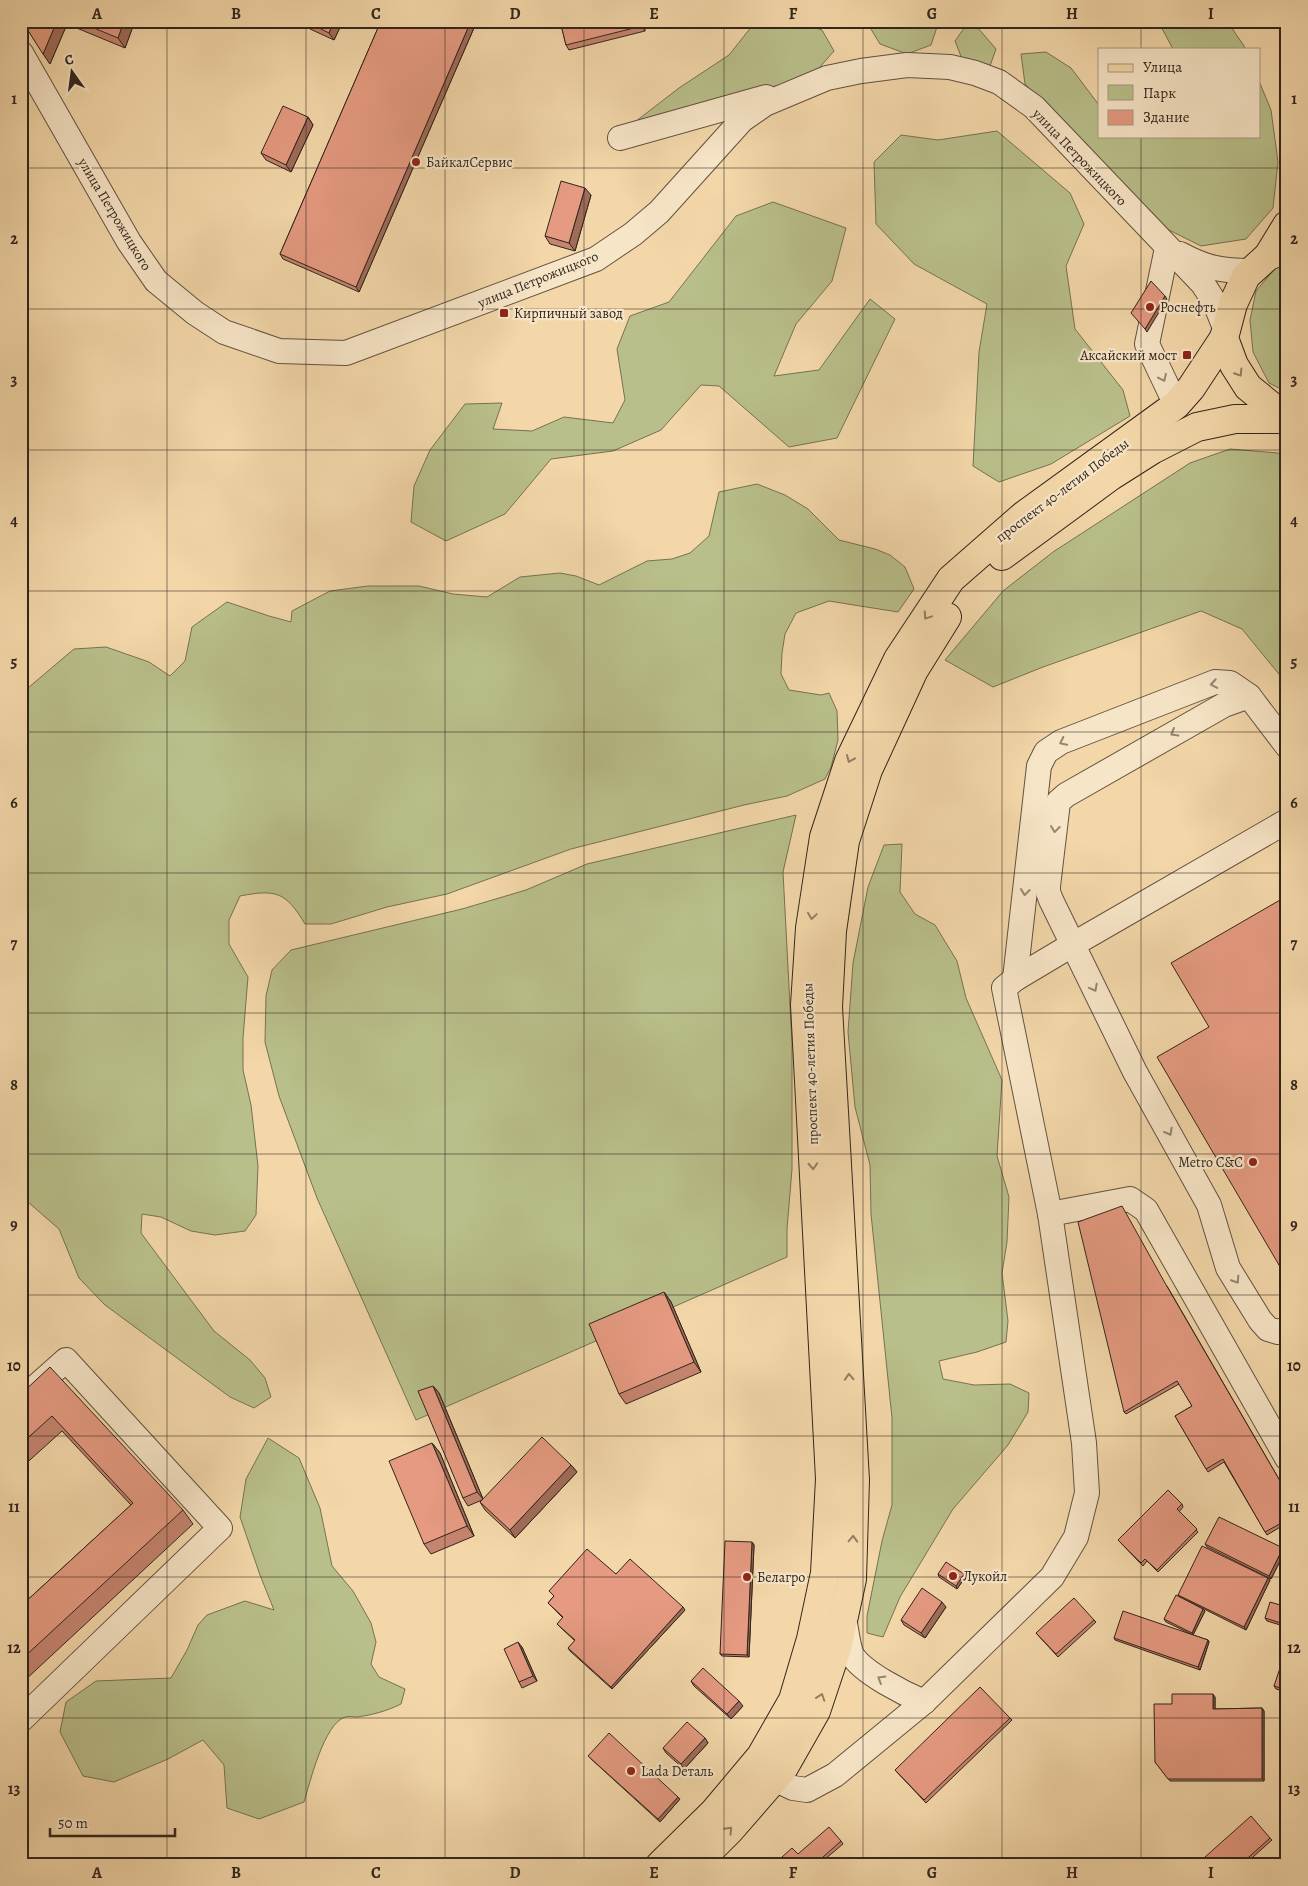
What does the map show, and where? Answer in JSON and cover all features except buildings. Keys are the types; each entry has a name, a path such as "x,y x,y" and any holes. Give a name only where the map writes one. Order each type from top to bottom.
{"main road":[{"name":"проспект 40-летия Победы","path":"695,1865 730,1830 764,1772 761,1756 794,1700 812,1639 825,1573 830,1479 805,1005 810,928 824,836 849,760 898,659 952,579 1024,516 1176,405 1191,388 1225,333 1233,304 1246,276 1268,259 1287,225"},
{"path":"1225,333 1234,365 1248,387 1286,419"},
{"name":"проспект 40-летия Победы","path":"660,1865 714,1812 764,1772 782,1769 816,1711 837,1648 852,1579 855,1480 828,1007 832,931 845,841 868,770 914,670 963,591 997,559 1111,476 1152,450 1197,427 1235,419 1286,419"}],"street":[{"name":"улица Петрожицкого","path":"21,53 129,242 156,281 195,313 224,332 279,351 346,353 596,259 633,234 659,212 742,120 764,104 826,78 862,70 907,65 950,67 999,82 1034,107 1203,284 1216,303 1225,333"},
{"path":"620,138 772,95 792,92"},
{"name":"улица Петрожицкого","path":"1167,248 1198,264 1223,271 1268,259"},
{"path":"1167,248 1147,344 1176,405"},
{"path":"1015,979 1039,766 1046,752 1061,742 1215,682 1230,683 1249,696 1287,746"},
{"path":"1249,696 1224,705 1066,795 1058,802 1048,892 1135,1072 1209,1205 1228,1268 1260,1320 1268,1329 1278,1332 1287,1329"},
{"path":"764,1772 793,1788 807,1790 835,1775 924,1702 1052,1577 1076,1537 1087,1493 1084,1443 1050,1214 1004,988 1015,979 1072,944 1287,821"},
{"path":"1050,1214 1130,1198 1146,1210 1287,1458"},
{"path":"21,1400 66,1360 220,1528 22,1717"},
{"path":"844,1617 852,1655 866,1670 901,1692 924,1702"}],"green space":[{"path":"756,21 796,21 822,30 834,51 812,76 631,125 679,88 729,55"},
{"path":"866,21 939,21 931,45 907,54 880,44"},
{"path":"969,21 972,21 996,49 990,66 964,64 955,41"},
{"path":"1158,21 1227,21 1245,48 1172,48"},
{"path":"1046,52 1071,68 1098,104 1098,138 1260,138 1260,83 1271,110 1278,162 1273,208 1246,239 1201,246 1169,230 1025,84 1021,54"},
{"path":"997,131 1070,193 1084,224 1066,266 1075,329 1123,390 1130,416 1051,464 999,482 973,466 979,352 987,304 914,264 876,224 874,162 901,135 938,140"},
{"path":"773,202 846,228 832,281 796,324 774,376 819,370 870,299 895,319 837,438 789,447 719,386 701,385 661,430 613,451 551,459 505,514 446,541 411,522 414,486 430,450 465,404 502,403 493,429 532,431 564,417 613,423 625,400 617,349 630,316 669,302 736,216"},
{"path":"1287,261 1287,392 1269,383 1253,352 1250,320 1256,291 1278,265"},
{"path":"1230,449 1278,453 1287,457 1287,684 1242,629 1201,611 1043,667 993,687 945,660 1003,591 1053,552 1190,463"},
{"path":"757,484 785,495 808,509 839,540 875,549 890,555 905,567 914,589 898,612 829,601 796,613 785,634 781,674 789,690 821,695 829,693 837,711 838,740 831,767 825,779 787,796 744,805 571,849 447,894 387,907 331,924 305,924 292,905 279,895 263,893 240,896 229,920 229,944 248,977 243,1038 243,1070 251,1105 258,1166 256,1215 245,1231 215,1235 191,1231 161,1217 142,1214 141,1233 214,1331 250,1360 265,1378 271,1397 254,1408 230,1397 105,1305 79,1278 59,1229 21,1196 21,698 28,688 74,649 106,647 149,662 170,676 185,661 192,627 227,602 291,622 292,611 330,591 368,586 419,586 453,594 487,597 520,577 560,573 576,576 599,585 647,561 672,559 690,553 709,536 719,492"},
{"path":"796,815 783,872 792,1044 792,1169 787,1229 787,1257 416,1420 317,1198 279,1096 265,1042 266,996 272,970 291,950 462,909 526,890 587,864"},
{"path":"902,844 900,892 915,914 935,925 957,961 966,998 1002,1080 997,1156 1009,1197 1007,1242 1002,1273 1008,1321 1006,1342 977,1352 939,1361 943,1379 974,1385 1010,1384 1029,1393 1028,1412 1008,1445 953,1509 900,1597 883,1637 867,1633 867,1616 882,1541 892,1505 892,1418 871,1214 870,1165 855,1107 848,1032 853,963 868,887 884,845"},
{"path":"268,1438 299,1458 320,1508 332,1566 353,1591 371,1623 376,1642 371,1664 379,1677 405,1689 401,1704 374,1714 345,1717 337,1722 324,1742 304,1802 259,1819 227,1808 224,1765 203,1740 168,1759 114,1782 83,1776 60,1732 66,1702 96,1681 171,1678 187,1650 198,1625 207,1615 245,1601 274,1610 240,1517 246,1479"}],"place":[{"name":"БайкалСервис","path":"416,162"},
{"name":"Роснефть","path":"1150,307"},
{"name":"Кирпичный завод","path":"504,313"},
{"name":"Аксайский мост","path":"1187,355"},
{"name":"Metro C&C","path":"1253,1162"},
{"name":"Лукойл","path":"953,1576"},
{"name":"Белагро","path":"747,1577"},
{"name":"Lada Dеталь","path":"631,1771"}]}
